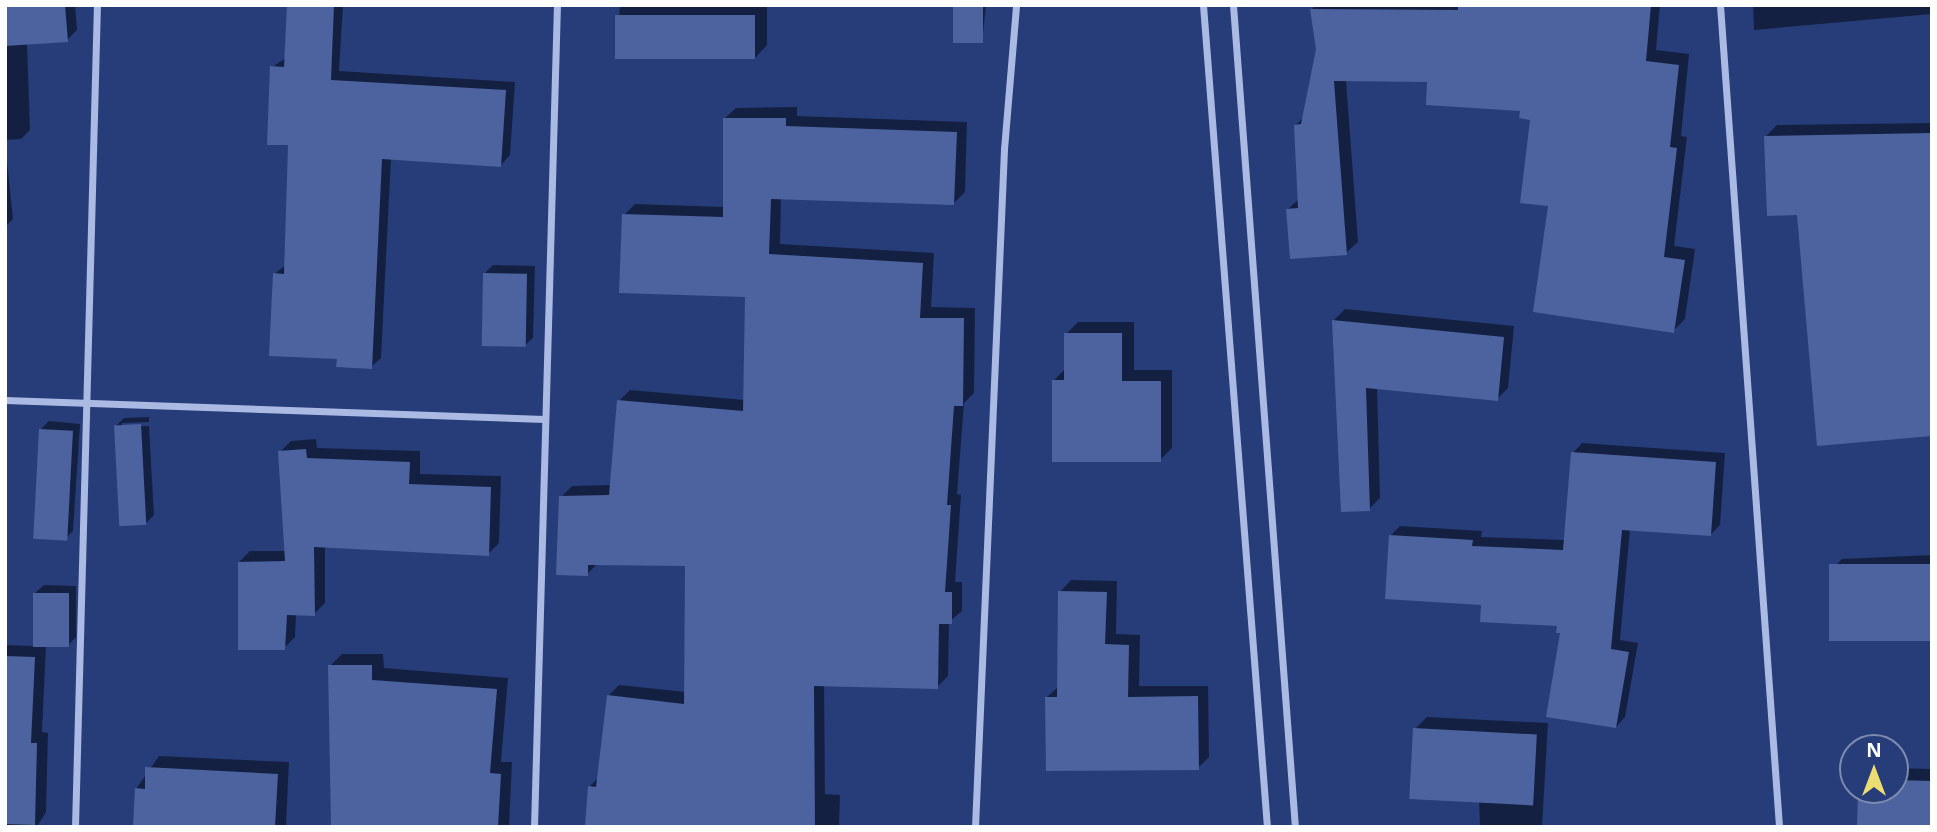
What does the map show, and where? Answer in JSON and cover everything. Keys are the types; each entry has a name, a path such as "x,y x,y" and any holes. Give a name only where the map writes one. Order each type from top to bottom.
{"street":[{"path":"75,827 97,5"},
{"path":"534,827 557,5"},
{"path":"975,827 1004,149 1016,5"},
{"path":"1203,5 1267,827"},
{"path":"1233,5 1295,827"},
{"path":"1720,5 1779,827"},
{"path":"5,400 545,419"}],"building":[{"path":"5,5 65,5 68,42 5,46"},
{"path":"287,5 334,5 331,80 506,90 501,167 382,159 372,369 336,367 337,359 269,356 273,273 284,274 288,145 267,145 270,66 284,67"},
{"path":"953,5 983,5 983,43 953,43"},
{"path":"1458,5 1651,5 1646,61 1679,65 1670,147 1677,148 1664,257 1685,260 1674,333 1533,312 1548,206 1520,203 1530,120 1519,118 1520,111 1426,105 1427,82 1334,81 1347,255 1290,259 1286,209 1298,208 1294,125 1301,124 1316,49 1310,9 1458,10"},
{"path":"615,15 755,15 755,59 615,59"},
{"path":"723,118 786,118 786,126 957,132 954,205 771,199 769,254 923,263 920,318 964,318 963,406 954,406 947,505 951,505 945,592 952,592 952,624 939,624 938,689 814,686 815,827 585,827 588,786 596,787 607,695 684,704 685,566 588,565 588,576 556,575 559,496 609,495 617,400 743,411 745,297 619,293 622,214 723,217"},
{"path":"1932,133 1932,436 1817,446 1797,215 1767,216 1764,136"},
{"path":"483,273 527,274 526,347 482,346"},
{"path":"1332,320 1504,337 1498,401 1366,388 1370,511 1341,512"},
{"path":"1064,333 1122,333 1122,381 1161,381 1161,462 1052,462 1052,380 1064,380"},
{"path":"141,424 146,525 119,526 114,425"},
{"path":"39,429 73,431 67,541 33,539"},
{"path":"306,449 307,458 410,462 409,484 491,487 489,556 314,547 315,616 287,615 285,650 238,650 238,562 285,561 278,451"},
{"path":"1571,452 1716,462 1711,536 1622,530 1611,649 1629,652 1616,728 1546,717 1560,633 1556,633 1557,626 1480,622 1481,605 1385,599 1389,535 1473,540 1472,546 1563,550"},
{"path":"1829,564 1932,564 1932,641 1829,641"},
{"path":"1058,591 1107,592 1105,644 1129,645 1128,697 1198,696 1199,770 1046,771 1045,697 1057,697"},
{"path":"33,593 69,593 69,647 33,647"},
{"path":"5,656 35,657 31,743 37,743 35,825 5,824"},
{"path":"328,665 372,665 372,680 497,689 490,773 501,774 498,827 331,827"},
{"path":"1413,728 1537,734 1533,805 1409,799"},
{"path":"145,767 278,774 275,827 133,827 135,788 145,789"},
{"path":"1909,780 1932,781 1932,827 1857,827 1858,804 1909,804"}]}
